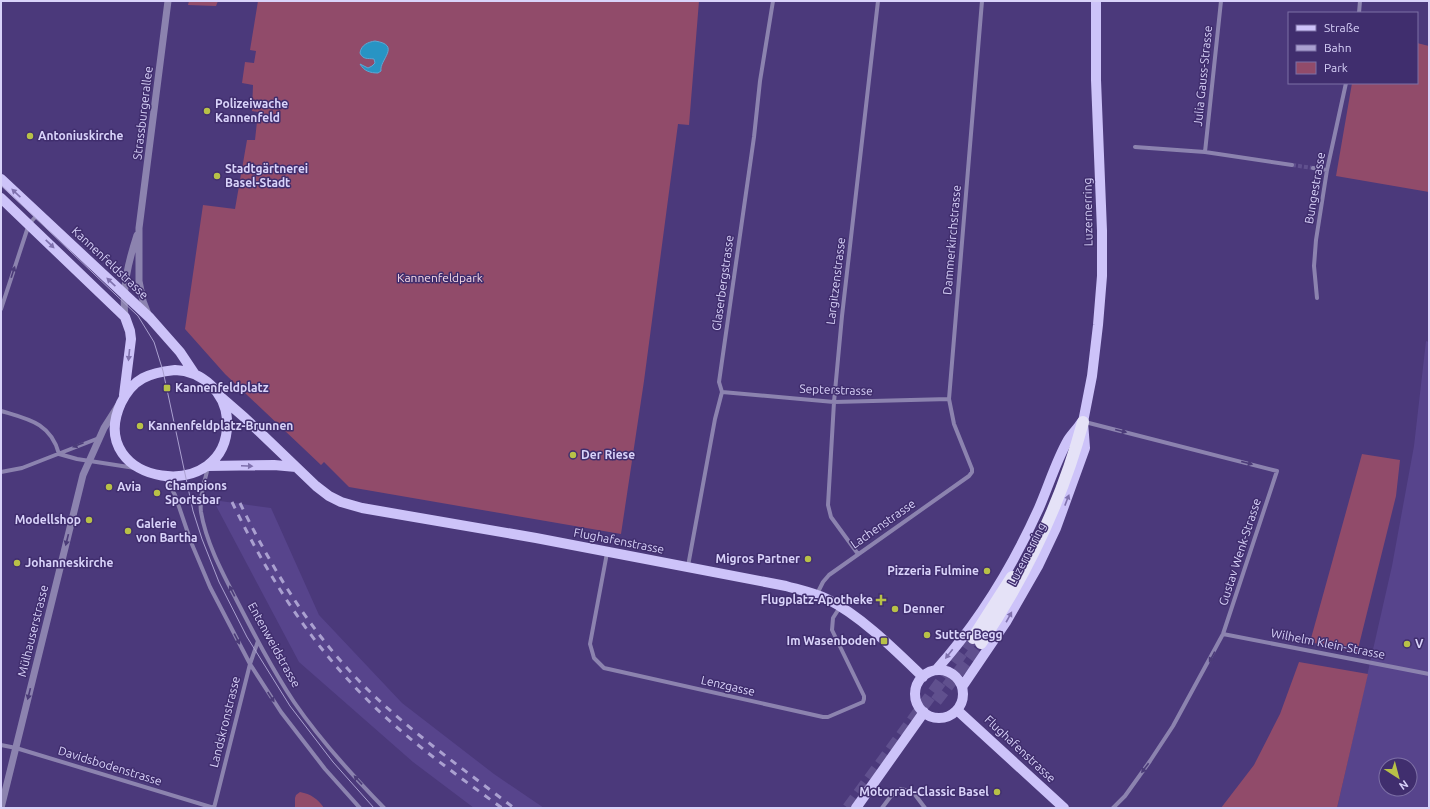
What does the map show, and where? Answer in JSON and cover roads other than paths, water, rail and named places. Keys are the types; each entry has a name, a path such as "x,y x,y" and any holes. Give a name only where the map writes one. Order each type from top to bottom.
{"highway":[{"path":"977,640 1011,594 1043,533 1060,494 1083,422"}],"main road":[{"name":"Luzernerring","path":"962,687 1006,622 1038,566 1056,528 1085,448 1083,422 1092,376 1102,276 1102,209 1096,80 1096,1"},
{"name":"Kannenfeldstrasse","path":"1,179 150,318 180,352 194,373"},
{"path":"1,198 124,317 130,331 131,339 124,397 116,419 116,436 118,445 128,461 138,468 165,476 185,476 208,466 220,453 226,439 226,409 222,398 217,392 194,373 184,370 152,373 136,383 124,397"},
{"name":"Flughafenstrasse","path":"222,398 316,486 329,496 341,502 362,508 536,538 786,586 816,595 840,607 884,641 922,677"},
{"name":"Luzernerring","path":"936,670 979,615 998,587 1036,514 1058,461 1069,439 1083,422"},
{"path":"208,466 274,465 296,467"},
{"path":"936,670 950,672 960,681 963,699 957,710 952,714 938,718 924,712 916,699 918,683 922,677 929,672 936,670"},
{"name":"Flughafenstrasse","path":"957,710 992,740 1064,808"},
{"path":"856,808 924,712"}],"street":[{"name":"Strassburgerallee","path":"150,318 143,301 139,281 139,228 168,1"},
{"name":"Glaserbergstrasse","path":"688,567 715,419 722,392 719,382 754,137 760,80 773,1"},
{"name":"Largitzenstrasse","path":"858,554 831,517 828,506 834,402 842,316 878,1"},
{"name":"Dammerkirchstrasse","path":"969,476 972,469 954,424 949,399 982,1"},
{"name":"Julia Gauss-Strasse","path":"1205,152 1221,1"},
{"path":"1359,12 1360,1"},
{"name":"Bungestrasse","path":"1317,298 1314,266 1316,240 1327,170 1346,84"},
{"path":"1135,147 1205,152 1292,165"},
{"path":"1313,168 1327,170"},
{"path":"1,309 3,294 29,224 38,214"},
{"name":"Strassburgerallee","path":"124,317 124,294 128,261 139,228"},
{"name":"Septerstrasse","path":"722,392 834,402 949,399"},
{"name":"Mülhauserstrasse","path":"1,808 81,482 88,461 99,438 124,397"},
{"path":"1,411 28,419 40,425 49,432 54,439 59,454"},
{"name":"Gustav Wenk-Strasse","path":"1083,422 1277,471 1224,634 1194,691 1170,732 1124,796 1113,808"},
{"path":"1,472 22,468 99,438"},
{"path":"59,454 88,461 138,468"},
{"name":"Entenweidstrasse","path":"208,466 201,501 203,520 208,537 225,578 258,641 294,702 338,759 384,808"},
{"path":"165,476 175,495 191,542 210,587 250,664 281,712 325,769 360,808"},
{"name":"Lachenstrasse","path":"816,595 823,582 829,575 969,476"},
{"name":"Lenzgasse","path":"607,552 590,644 594,658 604,668 742,700 828,717 862,702 864,699 864,696 832,630 833,618 840,607"},
{"name":"Wilhelm Klein-Strasse","path":"1224,634 1429,674"},
{"name":"Landskronstrasse","path":"214,808 250,664 258,641"},
{"name":"Davidsbodenstrasse","path":"1,745 16,748 214,808"},
{"path":"882,808 891,796 901,789 913,792 925,808"}],"water":[{"path":"375,41 383,43 388,49 381,67 381,71 378,73 372,73 363,68 360,64 368,68 375,63 374,59 364,58 360,53 365,44"}],"tunnel":[{"path":"1292,165 1313,168"},
{"path":"848,808 973,638"},
{"path":"936,701 981,643"}],"tram line":[{"path":"1,185 138,316 154,342 163,371 193,511 219,582 247,637 290,706 333,762 374,808"}],"railway":[{"path":"232,502 264,564 282,593 321,648 343,674 366,699 419,746 502,808"},
{"path":"240,503 252,528 279,575 309,621 343,664 362,684 398,717 514,808"}],"place":[{"name":"Polizeiwache Kannenfeld","path":"207,111"},
{"name":"Antoniuskirche","path":"30,136"},
{"name":"Stadtgärtnerei Basel-Stadt","path":"217,176"},
{"name":"Kannenfeldplatz","path":"167,388"},
{"name":"Kannenfeldplatz-Brunnen","path":"140,426"},
{"name":"Der Riese","path":"573,455"},
{"name":"Avia","path":"109,487"},
{"name":"Champions Sportsbar","path":"157,493"},
{"name":"Modellshop","path":"89,520"},
{"name":"Galerie von Bartha","path":"128,531"},
{"name":"Migros Partner","path":"808,559"},
{"name":"Johanneskirche","path":"17,563"},
{"name":"Pizzeria Fulmine","path":"987,571"},
{"name":"Flugplatz-Apotheke","path":"881,600"},
{"name":"Denner","path":"895,609"},
{"name":"Sutter Begg","path":"927,635"},
{"name":"Im Wasenboden","path":"884,641"},
{"name":"V","path":"1407,644"},
{"name":"Motorrad-Classic Basel","path":"997,792"}],"park label":[{"name":"Kannenfeldpark","path":"440,278"}]}
